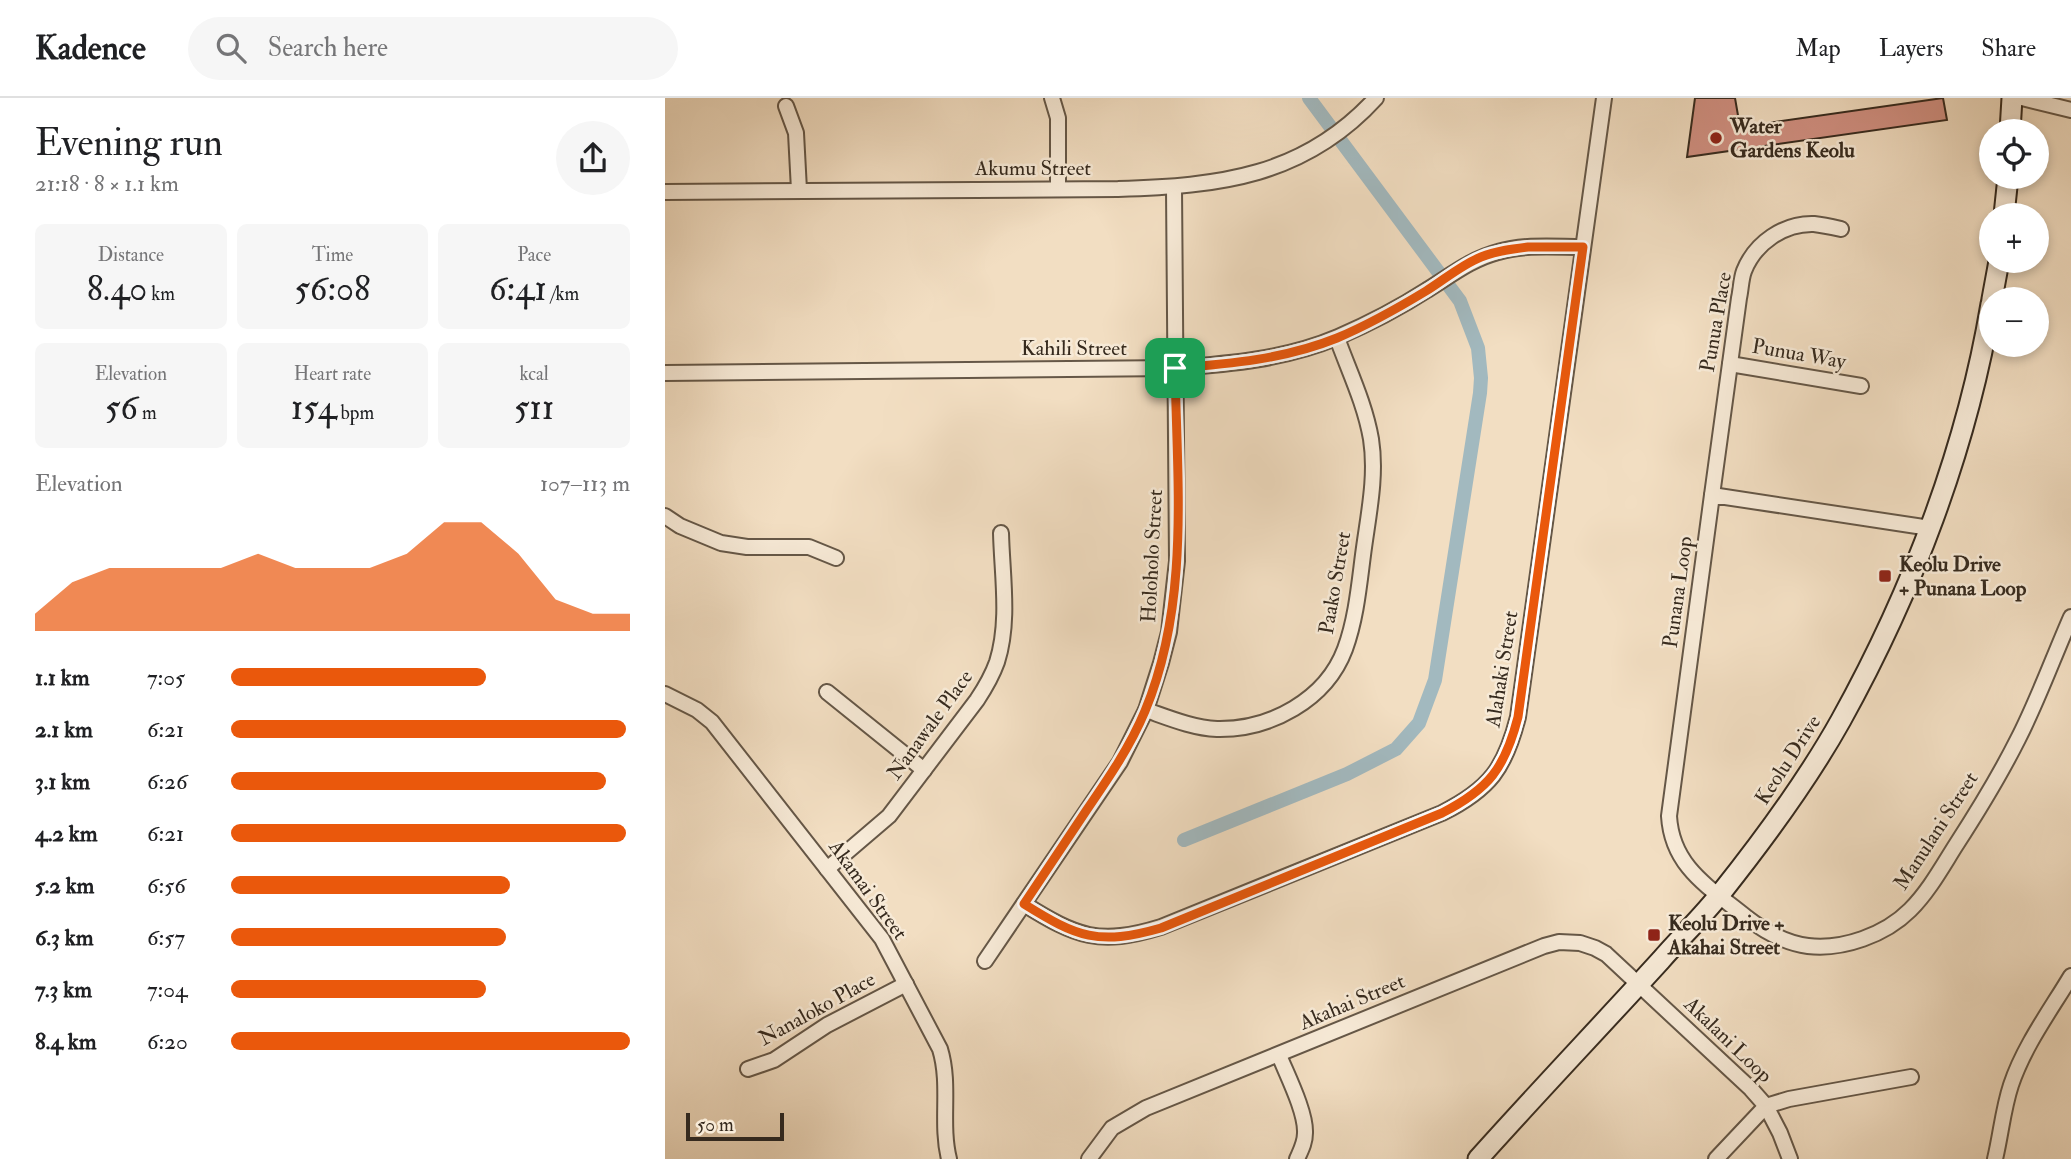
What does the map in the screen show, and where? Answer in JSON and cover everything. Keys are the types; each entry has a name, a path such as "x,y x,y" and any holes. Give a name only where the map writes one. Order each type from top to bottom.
{"main road":[{"path":"2011,119 2012,98"},
{"name":"Keolu Drive","path":"1478,1159 1719,895 1770,828 1840,721 1884,638 1930,528 1968,412 1980,357"}],"street":[{"path":"1052,98 1058,118 1058,189"},
{"name":"Alahaki Street","path":"1024,904 1072,932 1091,936 1112,938 1161,928 1442,813 1466,801 1498,770 1508,751 1518,717 1604,98"},
{"path":"2022,98 2071,110"},
{"name":"Akumu Street","path":"665,192 1174,188 1214,183 1286,164 1327,140 1375,99"},
{"path":"786,106 796,133 799,190"},
{"name":"Holoholo Street","path":"985,961 1120,762 1146,710 1169,632 1176,572 1174,188"},
{"name":"Punua Place","path":"1712,495 1743,273 1756,252 1775,234 1792,227 1812,224 1841,229"},
{"name":"Kahili Street","path":"665,373 1175,368 1227,365 1297,351 1337,338 1426,291 1481,257 1528,247 1583,247"},
{"name":"Paako Street","path":"1146,710 1192,725 1217,729 1253,725 1276,718 1299,706 1319,689 1344,650 1353,622 1374,473 1366,416 1337,338"},
{"name":"Punua Way","path":"1730,364 1861,386"},
{"path":"1712,495 1930,528"},
{"name":"Punana Loop","path":"1712,495 1669,816 1670,833 1682,861 1719,895"},
{"path":"665,516 680,526 721,543 747,547 809,547 836,558"},
{"name":"Nanawale Place","path":"827,869 889,816 989,681 997,663 1003,637 1001,533"},
{"name":"Manulani Street","path":"1719,895 1769,933 1786,941 1809,946 1852,942 1873,935 1910,910 1929,887 1961,837 2018,740 2071,617"},
{"path":"827,692 924,770"},
{"name":"Akamai Street","path":"665,694 697,710 712,722 882,939 940,1049 946,1066 946,1142 949,1159"},
{"name":"Akahai Street","path":"1089,1159 1112,1128 1146,1108 1497,964 1559,942 1580,943 1595,948 1606,954 1639,984"},
{"path":"1995,1159 2005,1102 2021,1060 2071,976"},
{"name":"Nanaloko Place","path":"748,1069 774,1060 827,1025 906,984"},
{"name":"Akalani Loop","path":"1639,984 1766,1106 1716,1159"},
{"path":"1279,1055 1303,1116 1304,1145 1297,1159"},
{"path":"1790,1159 1766,1106 1789,1098 1911,1077"}],"building":[{"path":"1695,98 1735,98 1740,127 1943,98 1947,120 1687,157"}],"waterway":[{"path":"1184,840 1347,774 1396,749 1419,723 1435,680 1480,393 1478,348 1460,301 1309,98"}],"place":[{"name":"Water Gardens Keolu","path":"1716,138"},
{"name":"Keolu Drive + Punana Loop","path":"1885,576"},
{"name":"Keolu Drive + Akahai Street","path":"1654,935"}],"route":[{"path":"1528,247 1583,247 1518,717 1508,751 1498,770 1466,801 1442,813 1161,928 1112,938 1091,936 1072,932 1024,904 1120,762 1146,710 1161,663 1169,632 1177,561 1175,368 1227,365 1263,359 1337,338 1384,315 1464,266 1501,251 1528,247"}]}
